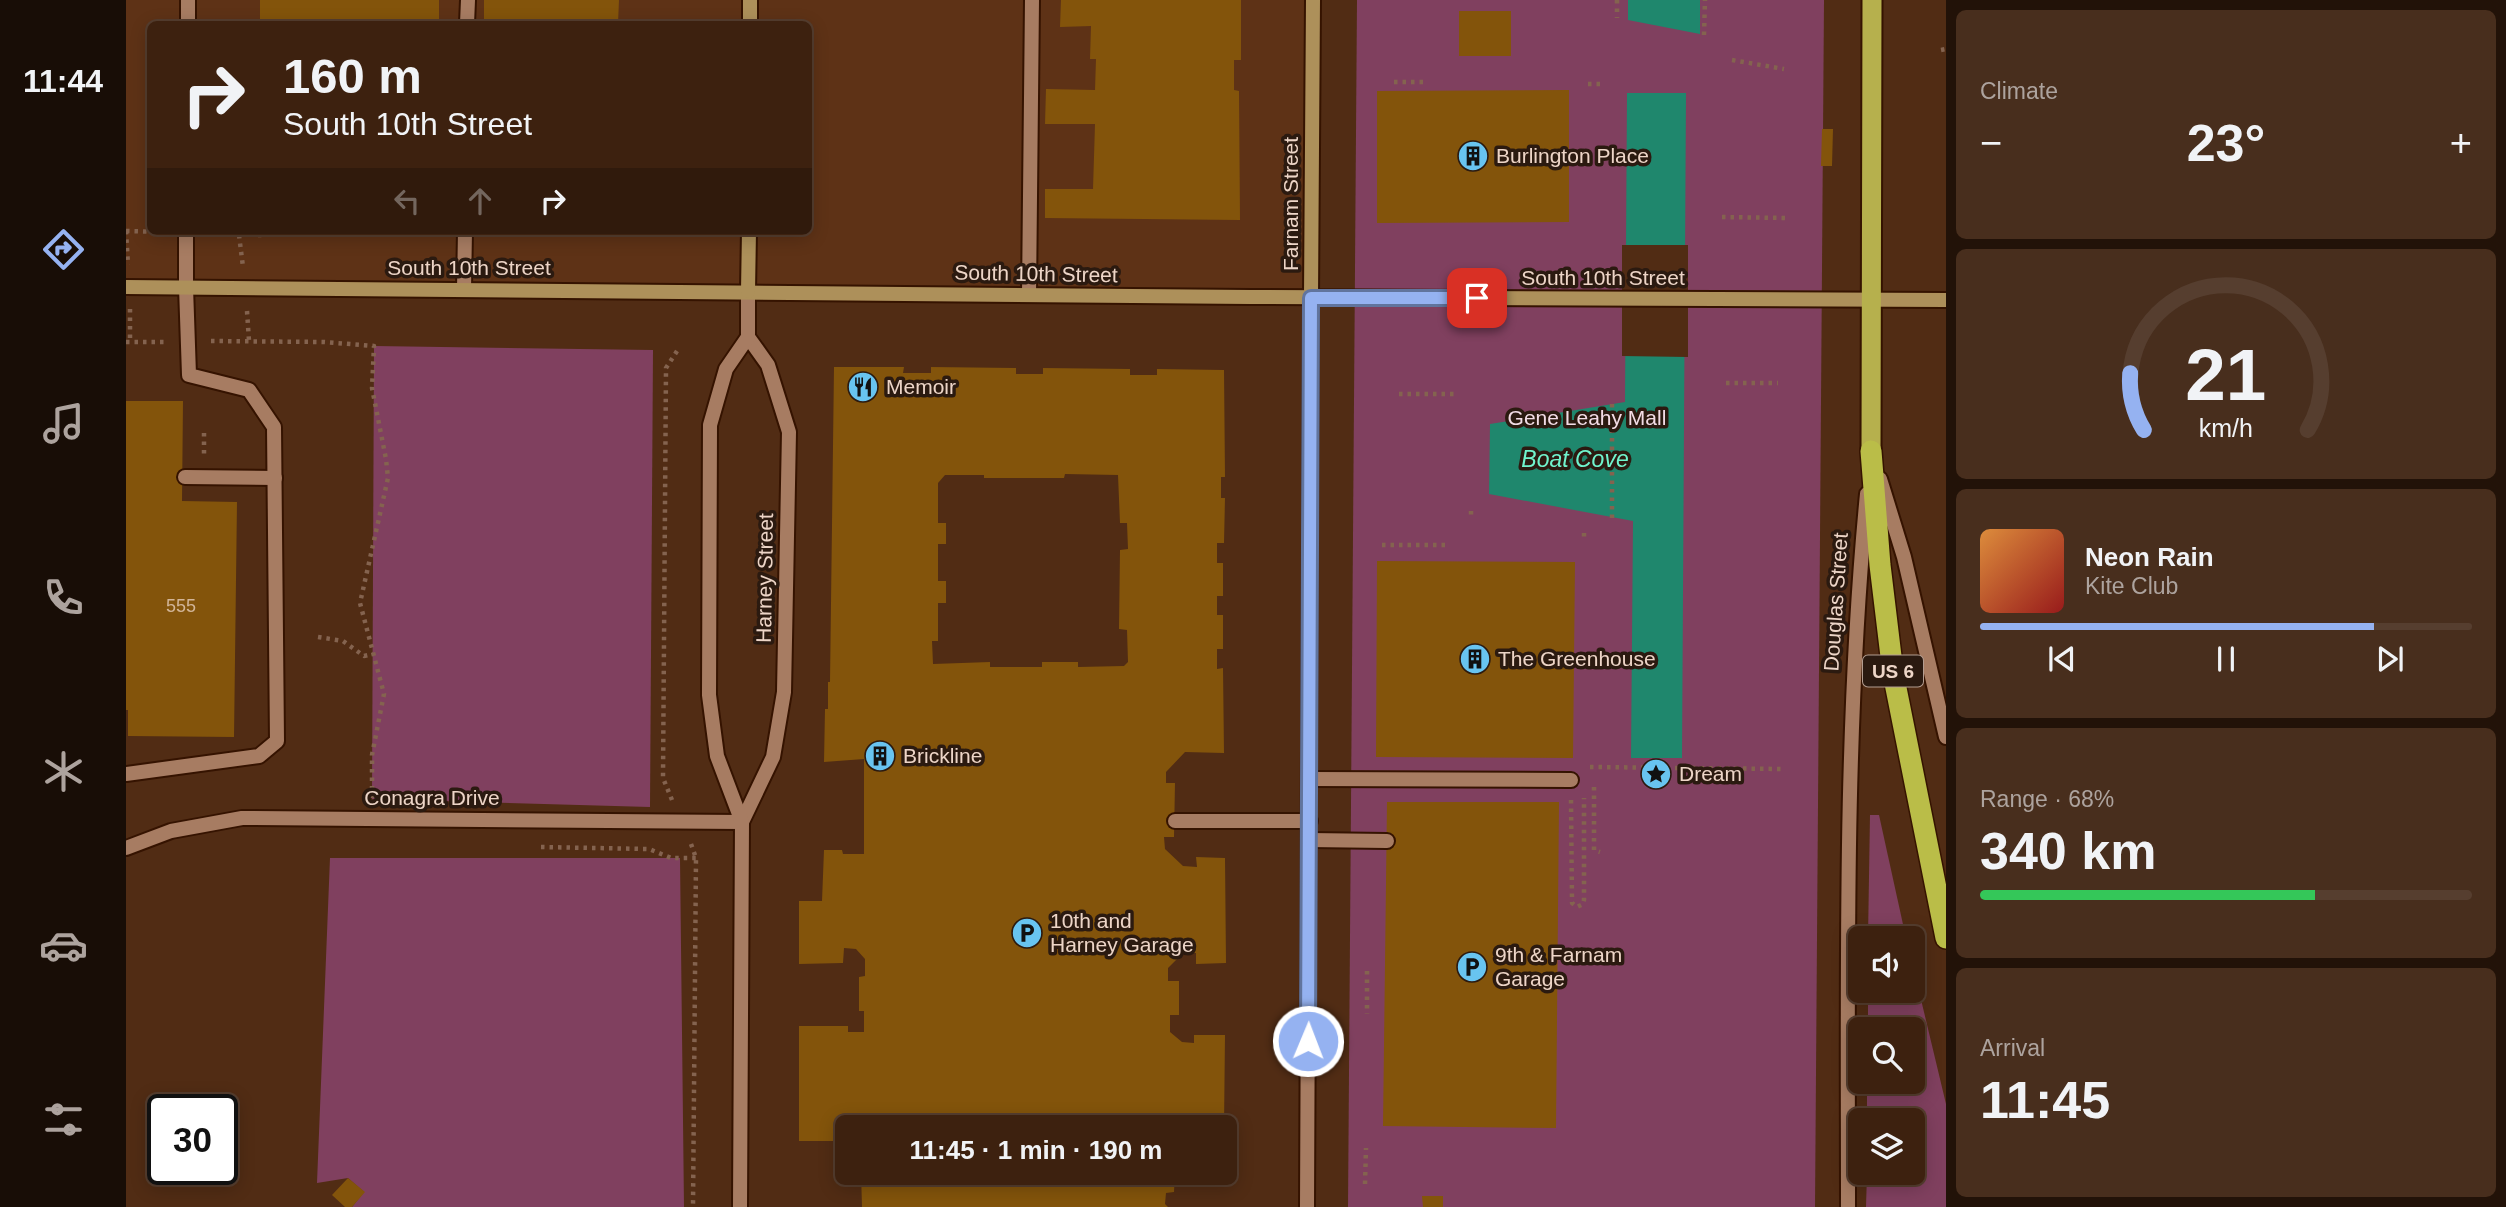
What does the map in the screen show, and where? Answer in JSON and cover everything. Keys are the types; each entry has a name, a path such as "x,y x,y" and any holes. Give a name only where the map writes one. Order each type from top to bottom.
{"highway":[{"name":"Douglas Street","path":"1871,451 1872,0"},
{"name":"US 6","path":"1871,451 1880,565 1894,673 1946,939"}],"main road":[{"path":"750,0 750,21"},
{"name":"Farnam Street","path":"1311,298 1313,0"},
{"path":"748,235 748,291"},
{"name":"South 10th Street","path":"126,287 1311,298 1946,300"}],"street":[{"path":"188,0 188,21"},
{"path":"467,21 468,0"},
{"path":"1029,295 1032,0"},
{"path":"126,774 259,756 277,741 274,427 249,390 190,375 186,235"},
{"path":"464,289 465,235"},
{"path":"748,291 748,337"},
{"name":"Farnam Street","path":"1307,1207 1311,298"},
{"name":"Harney Street","path":"740,1207 742,822 717,756 709,695 710,425 726,369 748,337 768,365 789,432 784,692 773,757 742,822"},
{"path":"1871,451 1904,558 1946,737"},
{"name":"Douglas Street","path":"1847,1207 1854,666 1871,451"},
{"path":"185,477 275,478"},
{"path":"1310,779 1571,780"},
{"name":"Conagra Drive","path":"126,848 171,831 242,818 742,822"},
{"path":"1175,821 1310,821"},
{"path":"1309,840 1387,841"}],"path":[{"path":"1617,0 1617,18"},
{"path":"1704,35 1705,0"},
{"path":"1732,60 1784,69"},
{"path":"1394,82 1424,82"},
{"path":"1588,84 1604,84"},
{"path":"1588,158 1604,158"},
{"path":"1722,217 1785,218"},
{"path":"249,341 374,346 372,388 382,431 388,478 360,603 384,695 372,755 372,799"},
{"path":"679,348 666,368 663,778 696,858 693,1207"},
{"path":"1726,383 1778,383"},
{"path":"1399,394 1455,394"},
{"path":"1612,404 1612,519"},
{"path":"204,433 204,458"},
{"path":"1382,545 1450,545"},
{"path":"318,637 343,641 364,656 373,654"},
{"path":"1591,660 1601,660"},
{"path":"1591,767 1783,769"},
{"path":"1594,779 1594,850 1600,852"},
{"path":"1571,780 1572,904 1577,907 1583,904 1584,900 1584,793"},
{"path":"538,846 649,849 671,858 696,858"},
{"path":"1367,971 1367,1014"},
{"path":"1365,1184 1366,1148"}],"shaded area":[{"path":"126,0 1313,0 1311,297 126,287"}],"green space":[{"name":"Gene Leahy Mall","path":"1357,0 1824,0 1815,1207 1348,1207"},
{"path":"374,346 653,350 650,807 372,799"},
{"path":"1870,815 1879,815 1903,926 1868,926"},
{"path":"330,858 680,858 684,1207 352,1207 364,1192 348,1178 317,1183"},
{"path":"1868,1003 1922,1003 1946,1104 1946,1207 1866,1207 1867,1185 1925,1185 1925,1108 1867,1108 1867,1094 1925,1094 1925,1017 1868,1017"}],"water":[{"path":"1628,0 1700,0 1700,34 1628,20"},
{"name":"Boat Cove","path":"1627,93 1686,93 1682,758 1631,758 1633,521 1489,494 1490,424 1625,402"}],"pier":[{"path":"1622,245 1688,245 1688,357 1622,356"}],"building":[{"path":"260,0 439,0 439,21 260,21"},
{"path":"484,0 619,0 618,21 484,21"},
{"path":"1061,0 1241,0 1241,60 1234,60 1234,90 1239,91 1240,220 1045,218 1045,189 1093,189 1095,124 1045,124 1046,89 1095,90 1096,59 1090,59 1091,26 1060,27"},
{"path":"1459,11 1511,11 1511,56 1459,56"},
{"name":"Burlington Place","path":"1569,90 1569,222 1377,223 1377,91"},
{"path":"1822,129 1833,129 1832,166 1821,166"},
{"name":"Brickline","path":"834,367 904,367 903,373 931,373 931,367 1016,368 1016,374 1043,374 1043,368 1130,369 1130,375 1157,375 1157,369 1224,370 1225,477 1221,477 1221,498 1225,498 1224,543 1217,543 1217,563 1223,563 1223,596 1217,596 1217,615 1223,615 1223,649 1217,649 1217,669 1223,668 1224,753 1185,752 1166,772 1166,783 1175,783 1174,837 1164,837 1165,849 1183,866 1197,867 1196,857 1225,858 1226,963 1196,964 1196,953 1183,953 1168,968 1168,981 1179,981 1179,1015 1170,1015 1170,1032 1182,1042 1194,1043 1194,1035 1225,1035 1224,1115 835,1115 835,1141 799,1141 799,1026 848,1026 848,1032 864,1032 864,1011 859,1011 859,977 865,976 865,959 856,949 844,948 843,963 799,964 799,901 822,901 824,850 864,854 864,759 824,762","holes":["1065,474 1118,475 1120,523 1127,523 1128,549 1120,550 1119,629 1127,630 1128,662 1124,666 1078,667 1078,662 1042,662 1042,667 990,667 990,662 933,664 932,641 938,641 938,603 946,603 946,581 938,581 938,544 946,544 946,523 938,523 938,483 945,475 984,475 984,478 1064,478"]},
{"path":"126,401 183,401 182,501 237,502 234,737 128,736"},
{"name":"The Greenhouse","path":"1377,561 1575,562 1573,758 1376,757"},
{"name":"9th & Farnam Garage","path":"1387,802 1559,802 1556,1128 1383,1126"},
{"path":"348,1178 365,1192 352,1207 345,1207 332,1195"},
{"path":"861,1185 1174,1185 1174,1192 1166,1193 1165,1204 1168,1207 862,1207"},
{"path":"1422,1196 1443,1196 1443,1207 1423,1207"}],"place":[{"name":"Burlington Place","path":"1473,156"},
{"name":"Memoir","path":"863,387"},
{"name":"The Greenhouse","path":"1475,659"},
{"name":"Brickline","path":"880,756"},
{"name":"Dream","path":"1656,774"},
{"name":"10th and Harney Garage","path":"1027,933"},
{"name":"9th & Farnam Garage","path":"1472,967"}],"route":[{"path":"1308,1041 1311,298 1477,298"}]}
